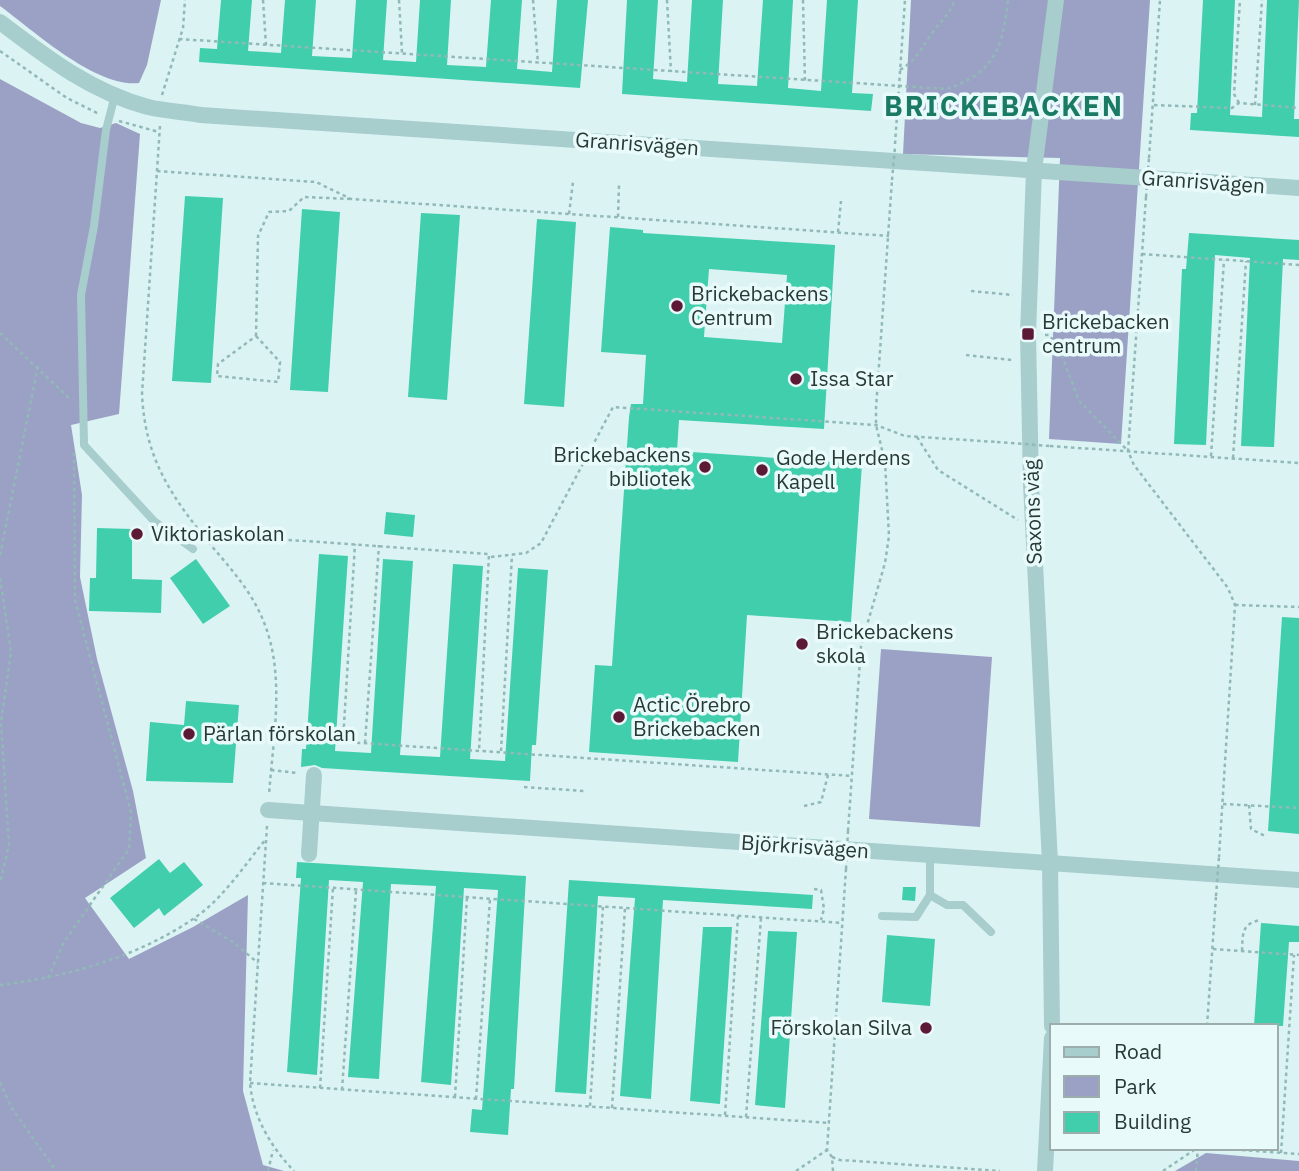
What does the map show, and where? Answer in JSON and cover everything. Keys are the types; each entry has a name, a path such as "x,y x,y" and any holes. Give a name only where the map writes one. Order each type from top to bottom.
{"street":[{"name":"Saxons väg","path":"1052,1024 1050,863 1034,530 1028,334 1034,170 1056,0"},
{"name":"Granrisvägen","path":"0,22 78,78 116,95 161,109 201,115 1299,188"},
{"path":"309,854 314,775"},
{"name":"Björkrisvägen","path":"268,810 1299,880"},
{"path":"1045,1171 1050,1076"}],"lane":[{"path":"116,95 109,118 81,295 84,445 154,521 192,549"},
{"path":"882,916 916,917 930,895 930,855"},
{"path":"930,895 947,905 963,905 991,932"}],"path":[{"path":"184,0 179,39 164,81 161,109 142,394 146,437 161,474 207,540 239,579 266,627 275,671 250,1083 251,1098 273,1150 294,1171"},
{"path":"263,0 266,45"},
{"path":"399,0 402,54"},
{"path":"533,0 538,63"},
{"path":"667,0 671,72"},
{"path":"803,0 805,81"},
{"path":"833,1171 832,1157 827,1150 861,646 885,563 889,536 886,462 876,425 905,0"},
{"path":"900,70 916,60 933,32 946,20 955,0"},
{"path":"179,39 947,89 972,81 988,67 999,47 1008,0"},
{"path":"1128,451 1160,0"},
{"path":"1239,103 1234,94 1240,0"},
{"path":"1255,105 1262,0"},
{"path":"0,51 67,98 109,118 159,132"},
{"path":"1152,105 1232,108 1239,103 1299,108"},
{"path":"157,171 316,182 351,199"},
{"path":"569,214 572,182"},
{"path":"618,217 619,186"},
{"path":"256,336 218,364 217,376 278,382 280,362 256,336 258,236 269,212 289,211 304,197 889,236"},
{"path":"838,232 841,201"},
{"path":"1142,254 1299,265"},
{"path":"1210,457 1224,260"},
{"path":"1233,458 1246,261"},
{"path":"971,291 1013,295"},
{"path":"0,333 38,366 83,412"},
{"path":"1028,334 1049,335 1059,348 1079,401 1128,451 1134,465 1228,588 1235,605 1207,1024"},
{"path":"966,355 1012,360"},
{"path":"0,555 38,366"},
{"path":"207,540 219,535 484,552 491,557 534,550 541,543 614,407 876,425 917,437 1299,463"},
{"path":"917,437 938,470 1034,530"},
{"path":"48,978 64,942 129,849 131,812 75,600 74,446"},
{"path":"343,741 355,544"},
{"path":"365,743 379,545"},
{"path":"500,752 512,555"},
{"path":"479,751 491,557"},
{"path":"0,578 11,652 1,722 9,845 0,883"},
{"path":"1235,605 1299,607"},
{"path":"0,708 4,703"},
{"path":"273,737 852,776"},
{"path":"271,770 314,775"},
{"path":"804,806 821,802 828,775"},
{"path":"524,787 584,791"},
{"path":"1223,804 1299,808"},
{"path":"1249,805 1251,829 1266,837"},
{"path":"0,810 8,813"},
{"path":"0,985 48,978 109,960 194,919 228,886 266,839"},
{"path":"263,883 842,923"},
{"path":"320,1088 333,888"},
{"path":"814,889 821,890 824,909 821,920"},
{"path":"342,1090 356,890"},
{"path":"454,1097 467,897"},
{"path":"476,1098 491,899"},
{"path":"590,1106 603,907"},
{"path":"611,1108 625,908"},
{"path":"724,1115 738,916"},
{"path":"746,1117 761,918"},
{"path":"194,919 233,942 258,962"},
{"path":"1242,951 1246,924 1260,920"},
{"path":"1213,949 1297,955 1281,1153"},
{"path":"0,1082 11,1107 56,1171"},
{"path":"250,1083 829,1123"},
{"path":"268,1171 273,1150"},
{"path":"796,1171 827,1150"},
{"path":"1163,1171 1195,1150"},
{"path":"1196,1171 1198,1150"},
{"path":"1241,1150 1299,1154"},
{"path":"832,1157 840,1160 1000,1171"}],"green space":[{"path":"0,0 161,0 147,65 139,83 104,77 66,56 0,6"},
{"path":"911,0 1150,0 1121,444 1049,439 1060,158 903,154"},
{"path":"0,79 81,123 100,128 116,123 140,134 119,414 71,425 82,495 80,577 97,659 133,791 146,858 85,898 129,959 193,927 248,895 243,1091 263,1165 284,1171 0,1171"},
{"path":"881,649 992,657 980,827 869,819"},
{"path":"1206,1153 1299,1161 1299,1171 1175,1171"}],"building":[{"path":"221,0 252,0 248,51 281,53 285,0 316,0 312,56 352,58 356,0 387,0 383,60 416,62 420,0 451,0 447,65 486,67 491,0 522,0 517,69 552,72 557,0 588,0 580,88 199,62 200,48 217,49"},
{"path":"627,0 658,0 653,79 687,82 692,0 723,0 718,84 757,86 763,0 793,0 788,88 821,91 827,0 858,0 852,93 873,94 871,111 622,94"},
{"path":"1203,0 1235,0 1230,115 1262,117 1267,0 1299,0 1294,119 1299,119 1299,137 1190,130 1191,113 1197,113"},
{"path":"185,196 223,198 211,383 172,381"},
{"path":"302,209 340,212 328,392 290,390"},
{"path":"421,213 460,215 447,400 408,397"},
{"path":"537,219 576,222 564,407 524,404"},
{"path":"610,227 643,230 643,233 835,245 824,429 679,420 677,451 862,464 851,622 747,615 738,762 589,752 595,665 612,666 629,417 631,404 643,404 646,355 601,352","holes":["709,269 787,275 782,343 704,337"]},
{"path":"1189,233 1299,240 1299,260 1283,259 1274,447 1241,446 1250,258 1215,255 1206,445 1174,444 1182,269 1186,269"},
{"path":"386,512 415,515 413,537 384,534"},
{"path":"97,528 132,529 132,579 162,580 161,613 89,611 90,578 96,578"},
{"path":"319,554 348,556 335,751 371,753 383,559 413,561 400,755 440,757 453,564 483,566 470,759 505,761 518,568 548,570 536,745 532,745 530,781 322,768 315,765 301,767 302,749 306,749"},
{"path":"196,559 230,606 203,624 170,578"},
{"path":"1282,617 1299,618 1299,834 1268,831"},
{"path":"186,701 239,705 233,783 146,781 150,722 184,725"},
{"path":"159,859 170,873 184,862 203,885 164,916 159,908 134,928 110,898"},
{"path":"297,862 526,876 514,1089 511,1089 508,1135 470,1132 472,1109 482,1110 498,890 464,888 451,1085 421,1082 436,886 391,884 379,1079 348,1077 363,882 329,880 317,1075 287,1072 301,878 296,878"},
{"path":"569,880 813,895 812,909 663,900 651,1099 620,1096 635,898 598,896 586,1094 555,1092"},
{"path":"903,887 916,887 915,901 902,900"},
{"path":"1261,923 1299,926 1299,942 1289,942 1283,1026 1254,1024"},
{"path":"703,927 732,927 720,1104 690,1101"},
{"path":"768,931 797,932 785,1108 755,1105"},
{"path":"887,935 935,939 930,1006 882,1002"}],"place":[{"name":"Brickebackens Centrum","path":"677,306"},
{"name":"Brickebacken centrum","path":"1028,334"},
{"name":"Issa Star","path":"796,379"},
{"name":"Brickebackens bibliotek","path":"705,467"},
{"name":"Gode Herdens Kapell","path":"762,470"},
{"name":"Viktoriaskolan","path":"137,534"},
{"name":"Brickebackens skola","path":"802,644"},
{"name":"Actic Örebro Brickebacken","path":"619,717"},
{"name":"Pärlan förskolan","path":"189,734"},
{"name":"Förskolan Silva","path":"926,1028"}],"district":[{"name":"BRICKEBACKEN","path":"1004,106"}]}
